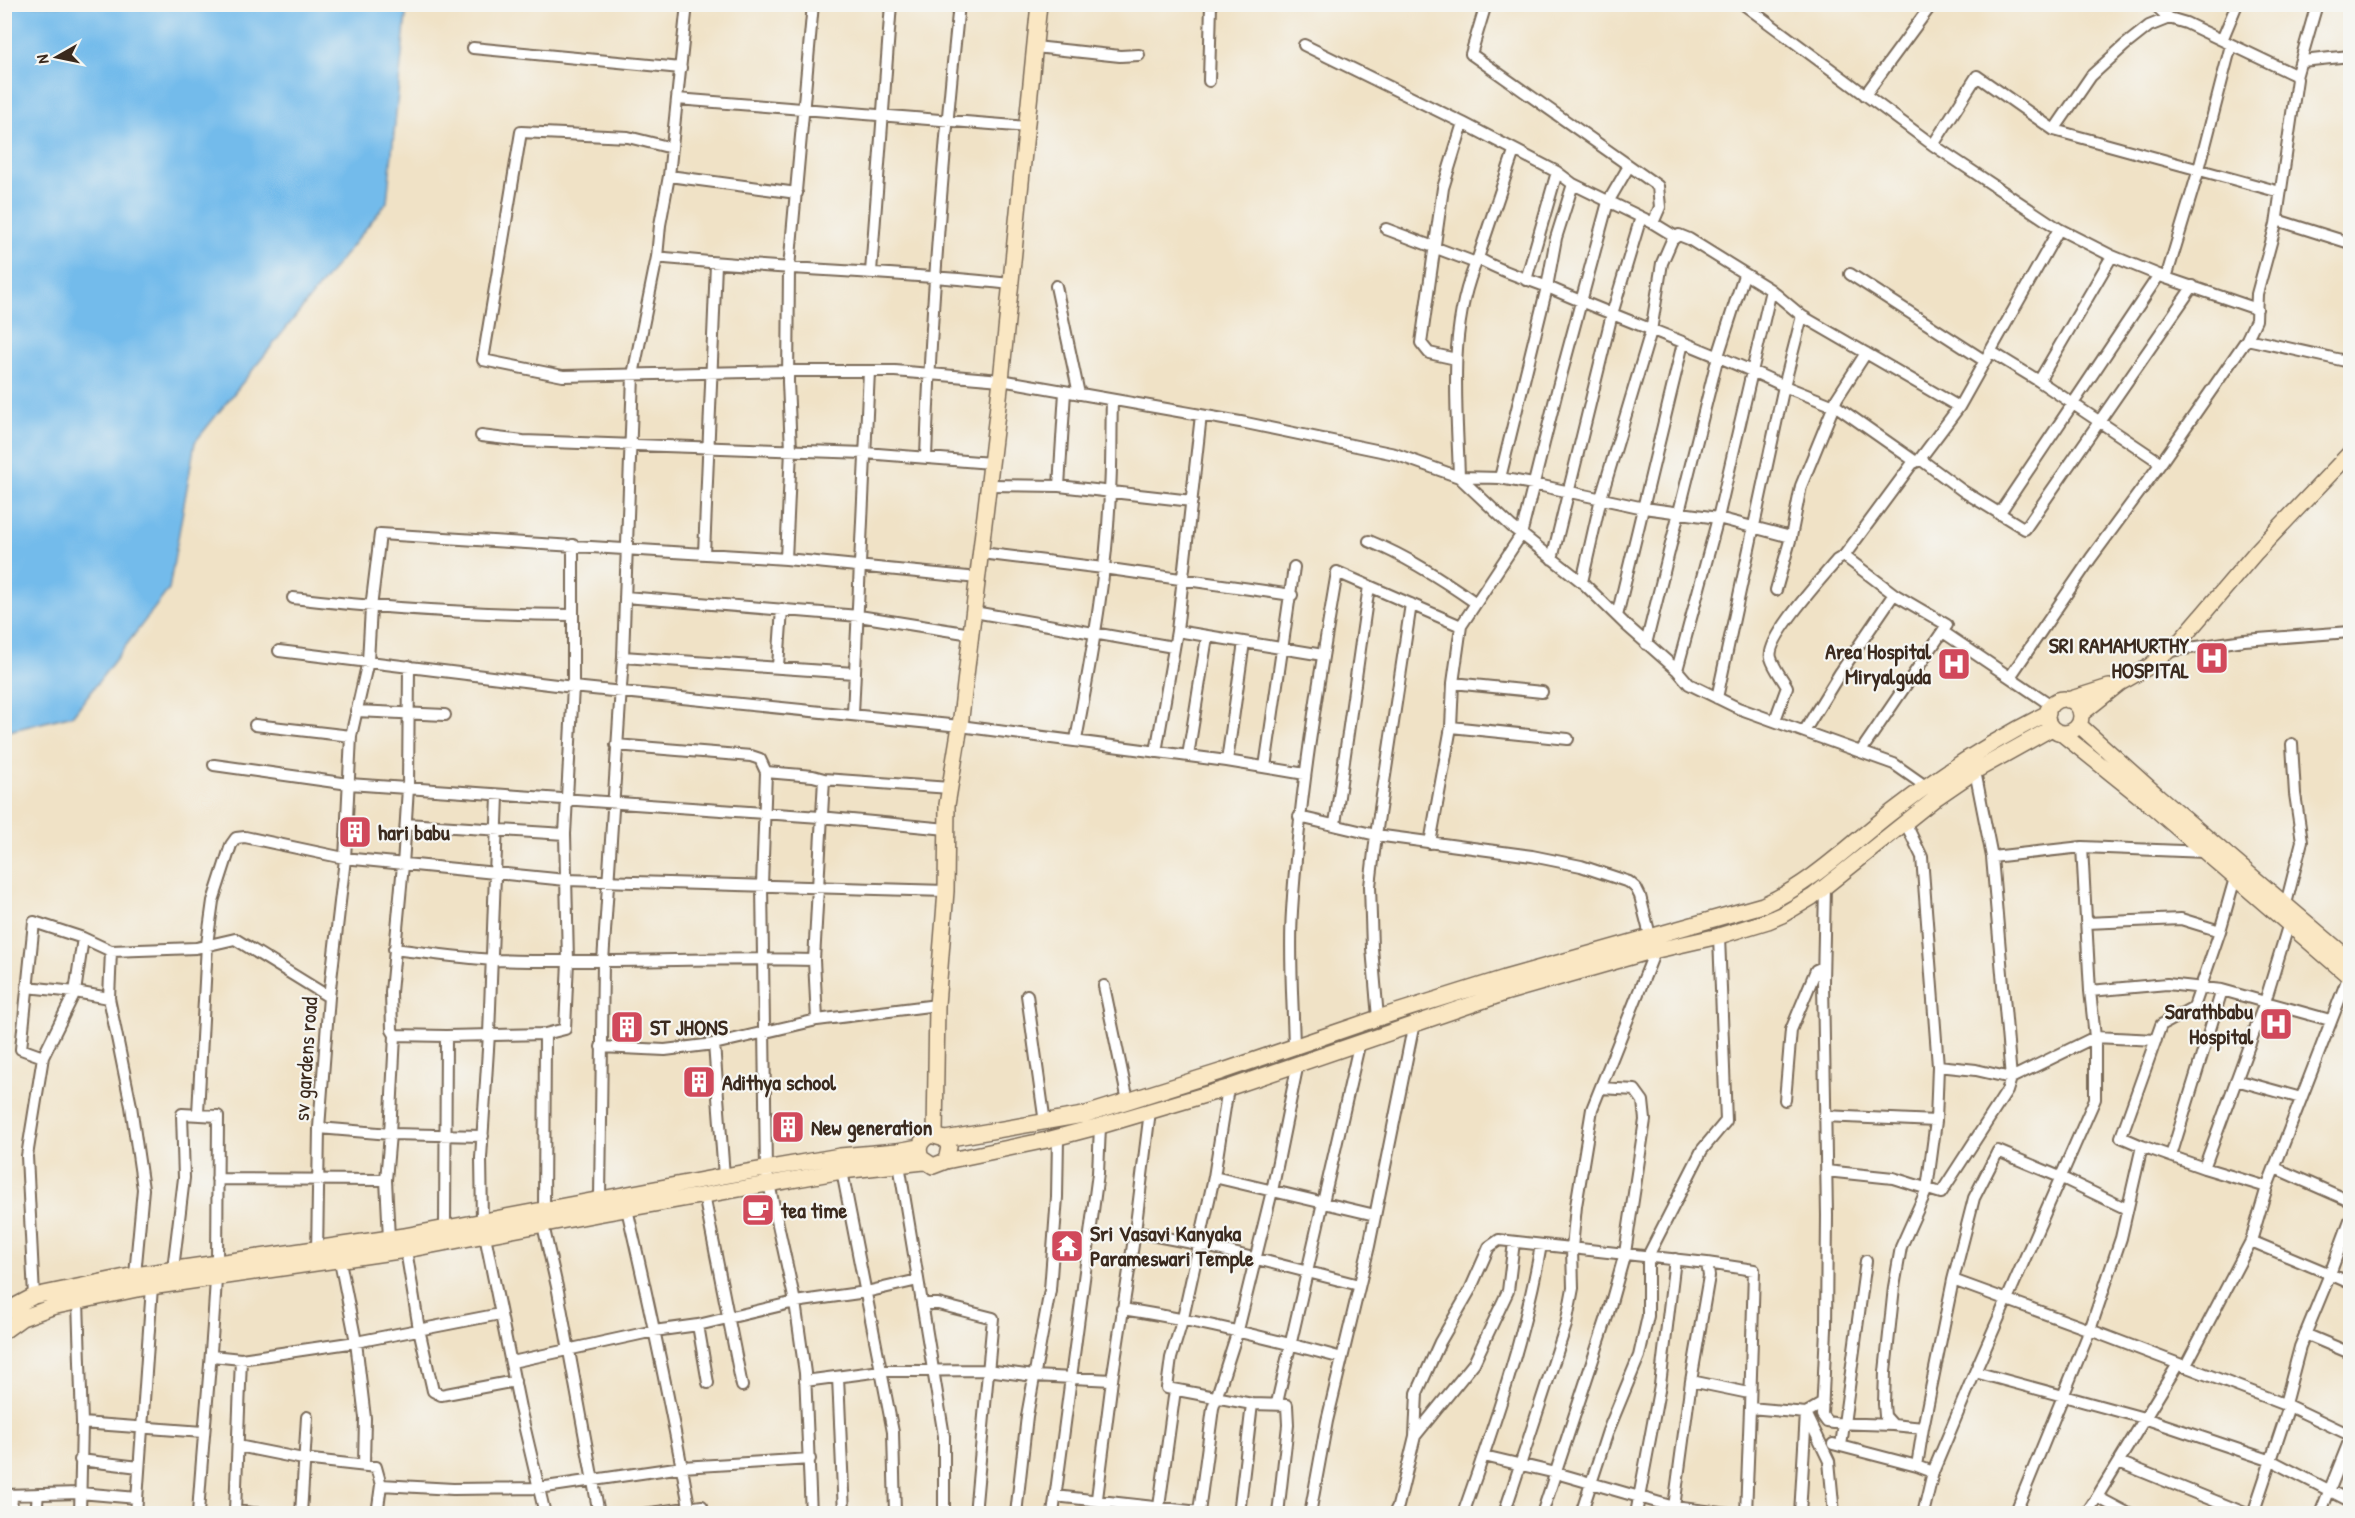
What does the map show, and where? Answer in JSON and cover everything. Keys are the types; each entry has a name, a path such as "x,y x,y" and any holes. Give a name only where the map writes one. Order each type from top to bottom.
{"main road":[{"path":"946,1161 950,1147 940,1137 937,1005 946,891 950,788 960,726 1001,380 1039,4"},
{"path":"543,1218 600,1198 724,1176 767,1177 842,1171 898,1158 919,1147 926,1137 1045,1123 1083,1115 1378,1018 1650,935 1743,912 1775,900 1818,873 1896,809 1975,771 2053,720 2059,700 2067,700 2120,683 2150,666 2170,651 2256,552 2350,453"},
{"path":"2053,720 2072,732 2080,719 2120,683"},
{"path":"2067,700 2077,705 2080,719 2158,796 2286,904 2350,970"},
{"path":"317,1256 340,1261 406,1250 483,1228 543,1218 627,1209 704,1195 840,1156 898,1158 924,1162 933,1166 946,1161 1100,1126 1228,1088 1508,992 1654,951 1719,936 1782,915 1825,887 1905,822 1932,791 1966,758 2053,720"},
{"path":"2053,720 2235,878 2350,970"},
{"path":"919,1147 919,1154 924,1162"},
{"path":"4,1330 34,1313 78,1301 152,1287 216,1270 317,1256 389,1238 445,1228 483,1228"},
{"path":"4,1312 34,1296 135,1275 174,1269 216,1270"}],"street":[{"path":"600,1198 603,962 623,657 633,375 657,257 669,176 687,4"},
{"path":"786,559 791,450 788,371 789,268 813,4"},
{"path":"871,272 891,4"},
{"path":"926,457 929,375 946,121 959,4"},
{"path":"1209,81 1211,4"},
{"path":"1486,4 1470,54 1658,186 1660,207 1653,223"},
{"path":"1743,4 1933,145 2059,229 2112,256 2257,309"},
{"path":"1865,95 1932,4"},
{"path":"2154,4 2169,18 2186,23 2227,42 2296,77"},
{"path":"1999,514 2072,403 2162,276 2199,169 2237,4"},
{"path":"2010,677 2091,558 2161,463 2247,339 2256,320 2257,294 2277,220 2296,77 2316,4"},
{"path":"2054,130 2091,76 2149,26 2169,18"},
{"path":"1304,45 1463,123 1557,172 1573,184 1653,223 1676,237"},
{"path":"1035,47 1119,56 1140,55"},
{"path":"473,48 681,68"},
{"path":"2302,61 2350,56"},
{"path":"1933,145 1977,76 2054,130 2280,192"},
{"path":"677,99 1027,127"},
{"path":"1456,359 1429,353 1421,343 1443,188 1463,123"},
{"path":"672,148 628,137 521,132 483,360 563,376 895,371 1001,380 1201,415 1395,454 1459,477 1500,478 1644,508 1680,511 1718,518 1791,537"},
{"path":"1514,151 1477,261 1469,277 1455,350 1459,477 1521,535 1582,582 1646,644 1677,670 1689,684 1738,708 1894,764 1932,791"},
{"path":"1430,843 1451,727 1453,683 1461,626 1521,535 1580,302 1608,202 1629,166"},
{"path":"1526,280 1557,172"},
{"path":"669,176 797,193"},
{"path":"1500,478 1556,238 1573,184"},
{"path":"1552,559 1612,314 1641,217"},
{"path":"2277,220 2350,243"},
{"path":"1386,229 1546,287 1835,406 2025,529 2193,286"},
{"path":"1775,720 1787,687 1771,659 1770,650 1779,632 1837,560 1844,556 1959,407 2059,229"},
{"path":"1582,582 1601,498 1650,330 1662,263 1672,240 1676,237 1681,235 1689,239 1771,291 1802,316 1959,407"},
{"path":"2039,381 2112,256"},
{"path":"657,257 716,264 936,276 1011,284"},
{"path":"704,554 716,264"},
{"path":"1646,644 1718,356 1744,274"},
{"path":"1850,274 1988,356 2039,381 2161,463"},
{"path":"1056,286 1079,394"},
{"path":"1677,670 1718,518 1771,291"},
{"path":"1717,698 1784,386 1802,316"},
{"path":"2247,339 2350,362"},
{"path":"1617,616 1683,343"},
{"path":"1776,590 1791,537 1801,486 1837,398 1866,353"},
{"path":"853,714 870,371"},
{"path":"1059,486 1065,392"},
{"path":"1076,740 1104,568 1110,492 1112,400"},
{"path":"1156,752 1177,631 1201,415"},
{"path":"481,436 523,441 630,446 865,453 991,463"},
{"path":"989,485 1059,486 1192,501"},
{"name":"sv gardens road","path":"317,1256 319,1128 329,997 344,858 351,736 368,661 371,608 380,534 427,539 573,545"},
{"path":"1370,541 1398,553 1442,579 1476,603"},
{"path":"395,1035 545,1034 565,1029 568,961 565,834 573,687 573,545 627,551 861,565 978,578"},
{"path":"981,554 1104,568 1292,595"},
{"path":"1844,556 1894,594 1947,625 1862,751"},
{"path":"1265,767 1292,595 1294,567"},
{"path":"1294,1047 1291,914 1299,817 1337,572 1461,626"},
{"path":"1335,824 1369,586"},
{"path":"1804,730 1894,594"},
{"path":"625,597 859,616 971,634"},
{"path":"293,598 371,608 471,614 572,615"},
{"path":"1378,1018 1370,886 1411,604"},
{"path":"778,666 782,609"},
{"path":"974,612 1173,647"},
{"path":"1177,631 1323,655"},
{"path":"1943,632 2010,677 2053,720"},
{"path":"2170,651 2244,640 2350,632"},
{"path":"1188,756 1207,637"},
{"path":"1227,761 1244,642"},
{"path":"279,651 573,687 621,690 960,726 1227,761 1305,774"},
{"path":"623,657 854,673"},
{"path":"389,1238 386,1180 395,1035 392,1030 391,992 408,788 409,666"},
{"path":"1453,683 1542,692"},
{"path":"356,711 445,715"},
{"path":"255,725 351,736"},
{"path":"1451,727 1568,739"},
{"path":"2286,904 2302,841 2295,794 2292,744"},
{"path":"616,745 751,756 760,759 766,772 762,885 767,1177 795,1302 805,1381 811,1514"},
{"path":"214,765 349,784 820,817 947,829"},
{"path":"1826,1171 1893,1178 1941,1193 2007,1091 2011,1078 1992,857 1975,771"},
{"path":"766,772 824,779 950,788"},
{"path":"816,1020 814,960 819,886 820,817 824,779"},
{"path":"498,796 493,960 480,1180 483,1228 545,1514"},
{"path":"1299,817 1376,835 1562,862 1608,873 1629,882 1640,896 1654,951 1593,1109 1585,1147 1572,1248 1573,1288 1566,1325 1504,1514"},
{"path":"1893,1425 1885,1416 1884,1383 1896,1268 1901,1247 1927,1189 1936,1121 1938,1066 1922,857 1905,822"},
{"path":"406,824 565,834"},
{"path":"198,1113 207,944 213,902 231,845 236,838 244,837 344,858 494,875 566,880 946,891"},
{"path":"1992,857 2082,847 2207,852"},
{"path":"1923,1514 1933,1472 2004,1300 2095,1099 2097,1071 2082,847"},
{"path":"2235,878 2194,1007 2161,1025 2121,1137 2204,1168 2267,1187"},
{"path":"1825,887 1823,968 1826,1329 1822,1415 1827,1422 1923,1428"},
{"path":"2086,923 2181,919 2220,931"},
{"path":"43,1057 21,1049 34,922 83,938 111,951 196,948 235,939 329,997"},
{"path":"2204,1168 2265,1002 2289,923"},
{"path":"1581,1514 1608,1431 1639,1356 1648,1316 1648,1256 1702,1150 1726,1120 1719,936"},
{"path":"34,1296 27,1156 43,1057 75,993 83,938"},
{"path":"394,949 493,960 603,962 763,958 814,960"},
{"path":"111,951 109,998 131,1106 143,1189 135,1275"},
{"path":"1785,1100 1791,1030 1816,970 1823,968"},
{"path":"2086,1514 2144,1418 2181,1366 2251,1241 2267,1187 2350,970"},
{"path":"2090,991 2167,984 2222,990 2330,1020"},
{"path":"1104,986 1128,1101"},
{"path":"27,987 109,998"},
{"path":"2171,1156 2222,990"},
{"path":"1027,995 1045,1123"},
{"path":"601,1047 664,1050 714,1044 816,1020 937,1005"},
{"path":"1310,1514 1327,1421 1375,1215 1414,1023"},
{"path":"545,1034 543,1218 599,1514"},
{"path":"445,1228 446,1036"},
{"path":"1938,1066 1976,1070 2011,1078 2095,1037 2156,1040"},
{"path":"1277,1403 1360,1041"},
{"path":"714,1044 724,1176"},
{"path":"1055,1496 1096,1500 1158,1511 1201,1513 1213,1408 1238,1330 1256,1259 1298,1063"},
{"path":"2236,1080 2301,1098"},
{"path":"1228,1088 1214,1177 1184,1318 1171,1358 1166,1383 1167,1388 1217,1398 1252,1404 1287,1405 1278,1514"},
{"path":"1542,1514 1607,1317 1624,1253 1645,1120 1643,1101 1635,1090 1601,1089"},
{"path":"1095,1514 1150,1111"},
{"path":"174,1269 184,1178 182,1114 198,1113 218,1116 216,1270 212,1356 203,1432 198,1514"},
{"path":"1824,1116 1936,1121"},
{"path":"1053,1514 1098,1173 1100,1126"},
{"path":"319,1128 390,1134 483,1136"},
{"path":"1016,1514 1027,1416 1050,1290 1057,1197 1058,1137"},
{"path":"2014,1514 2090,1330 2121,1238 2142,1146"},
{"path":"1917,1466 1953,1280 1974,1198 1998,1151 2127,1209"},
{"path":"898,1158 944,1436 944,1514"},
{"path":"2275,1168 2350,1201"},
{"path":"842,1171 893,1432 895,1514"},
{"path":"1214,1177 1375,1215"},
{"path":"216,1179 386,1180"},
{"path":"704,1195 742,1386"},
{"path":"627,1209 675,1422 689,1506"},
{"path":"2253,1514 2272,1461 2305,1334 2350,1220"},
{"path":"1135,1232 1198,1244 1359,1285"},
{"path":"1394,1514 1415,1436 1418,1393 1440,1342 1470,1290 1489,1247 1499,1240 1754,1270 1746,1514"},
{"path":"2251,1241 2350,1283"},
{"path":"1415,1436 1473,1363 1508,1291 1514,1242"},
{"path":"1463,1514 1484,1456 1531,1301 1541,1245"},
{"path":"406,1250 419,1329 433,1390 441,1395 515,1381"},
{"path":"1636,1514 1660,1385 1675,1259"},
{"path":"340,1261 356,1342 366,1418 364,1465"},
{"path":"1866,1261 1844,1423 1837,1445 1933,1472"},
{"path":"1673,1510 1691,1381 1709,1276 1707,1263"},
{"path":"512,1362 698,1325 795,1302 866,1292 918,1280"},
{"path":"1953,1280 2287,1405 2350,1437 2320,1514"},
{"path":"136,1514 152,1287"},
{"path":"78,1301 82,1423 80,1514"},
{"path":"922,1304 938,1304 993,1318 975,1514"},
{"path":"1122,1309 1184,1318 1238,1330 1342,1358"},
{"path":"212,1356 241,1359 356,1342 500,1314"},
{"path":"698,1325 708,1383"},
{"path":"2305,1334 2350,1353"},
{"path":"241,1359 235,1511 262,1514"},
{"path":"805,1381 881,1371 934,1370 987,1370 1034,1376 1112,1380"},
{"path":"1975,1372 2144,1418 2272,1461 2350,1501"},
{"path":"838,1377 844,1514"},
{"path":"1691,1381 1749,1392"},
{"path":"1158,1511 1175,1390"},
{"path":"1749,1408 1806,1413 1822,1403"},
{"path":"1239,1514 1252,1404"},
{"path":"1800,1514 1806,1413"},
{"path":"1806,1413 1829,1461 1834,1514"},
{"path":"301,1514 307,1417"},
{"path":"82,1423 203,1432"},
{"path":"238,1446 303,1459 376,1467 381,1485 377,1514"},
{"path":"1484,1456 1556,1473 1673,1510 1729,1514"},
{"path":"381,1485 453,1489 539,1488 682,1467 810,1459"},
{"path":"80,1460 139,1467"},
{"path":"2119,1462 2247,1514"},
{"path":"11,1514 8,1496 80,1493 137,1498"},
{"path":"36,1514 38,1494"},
{"path":"2097,1497 2129,1514"},
{"path":"646,1513 702,1506 702,1514"}],"water":[{"path":"4,5 407,5 387,202 195,442 169,589 73,715 5,732"}],"place":[{"name":"SRI RAMAMURTHY HOSPITAL","path":"2212,658"},
{"name":"Area Hospital Miryalguda","path":"1954,664"},
{"name":"hari babu","path":"355,832"},
{"name":"Sarathbabu Hospital","path":"2276,1024"},
{"name":"ST JHONS","path":"627,1027"},
{"name":"Adithya school","path":"699,1082"},
{"name":"New generation","path":"788,1127"},
{"name":"tea time","path":"758,1210"},
{"name":"Sri Vasavi Kanyaka Parameswari Temple","path":"1067,1246"}]}
